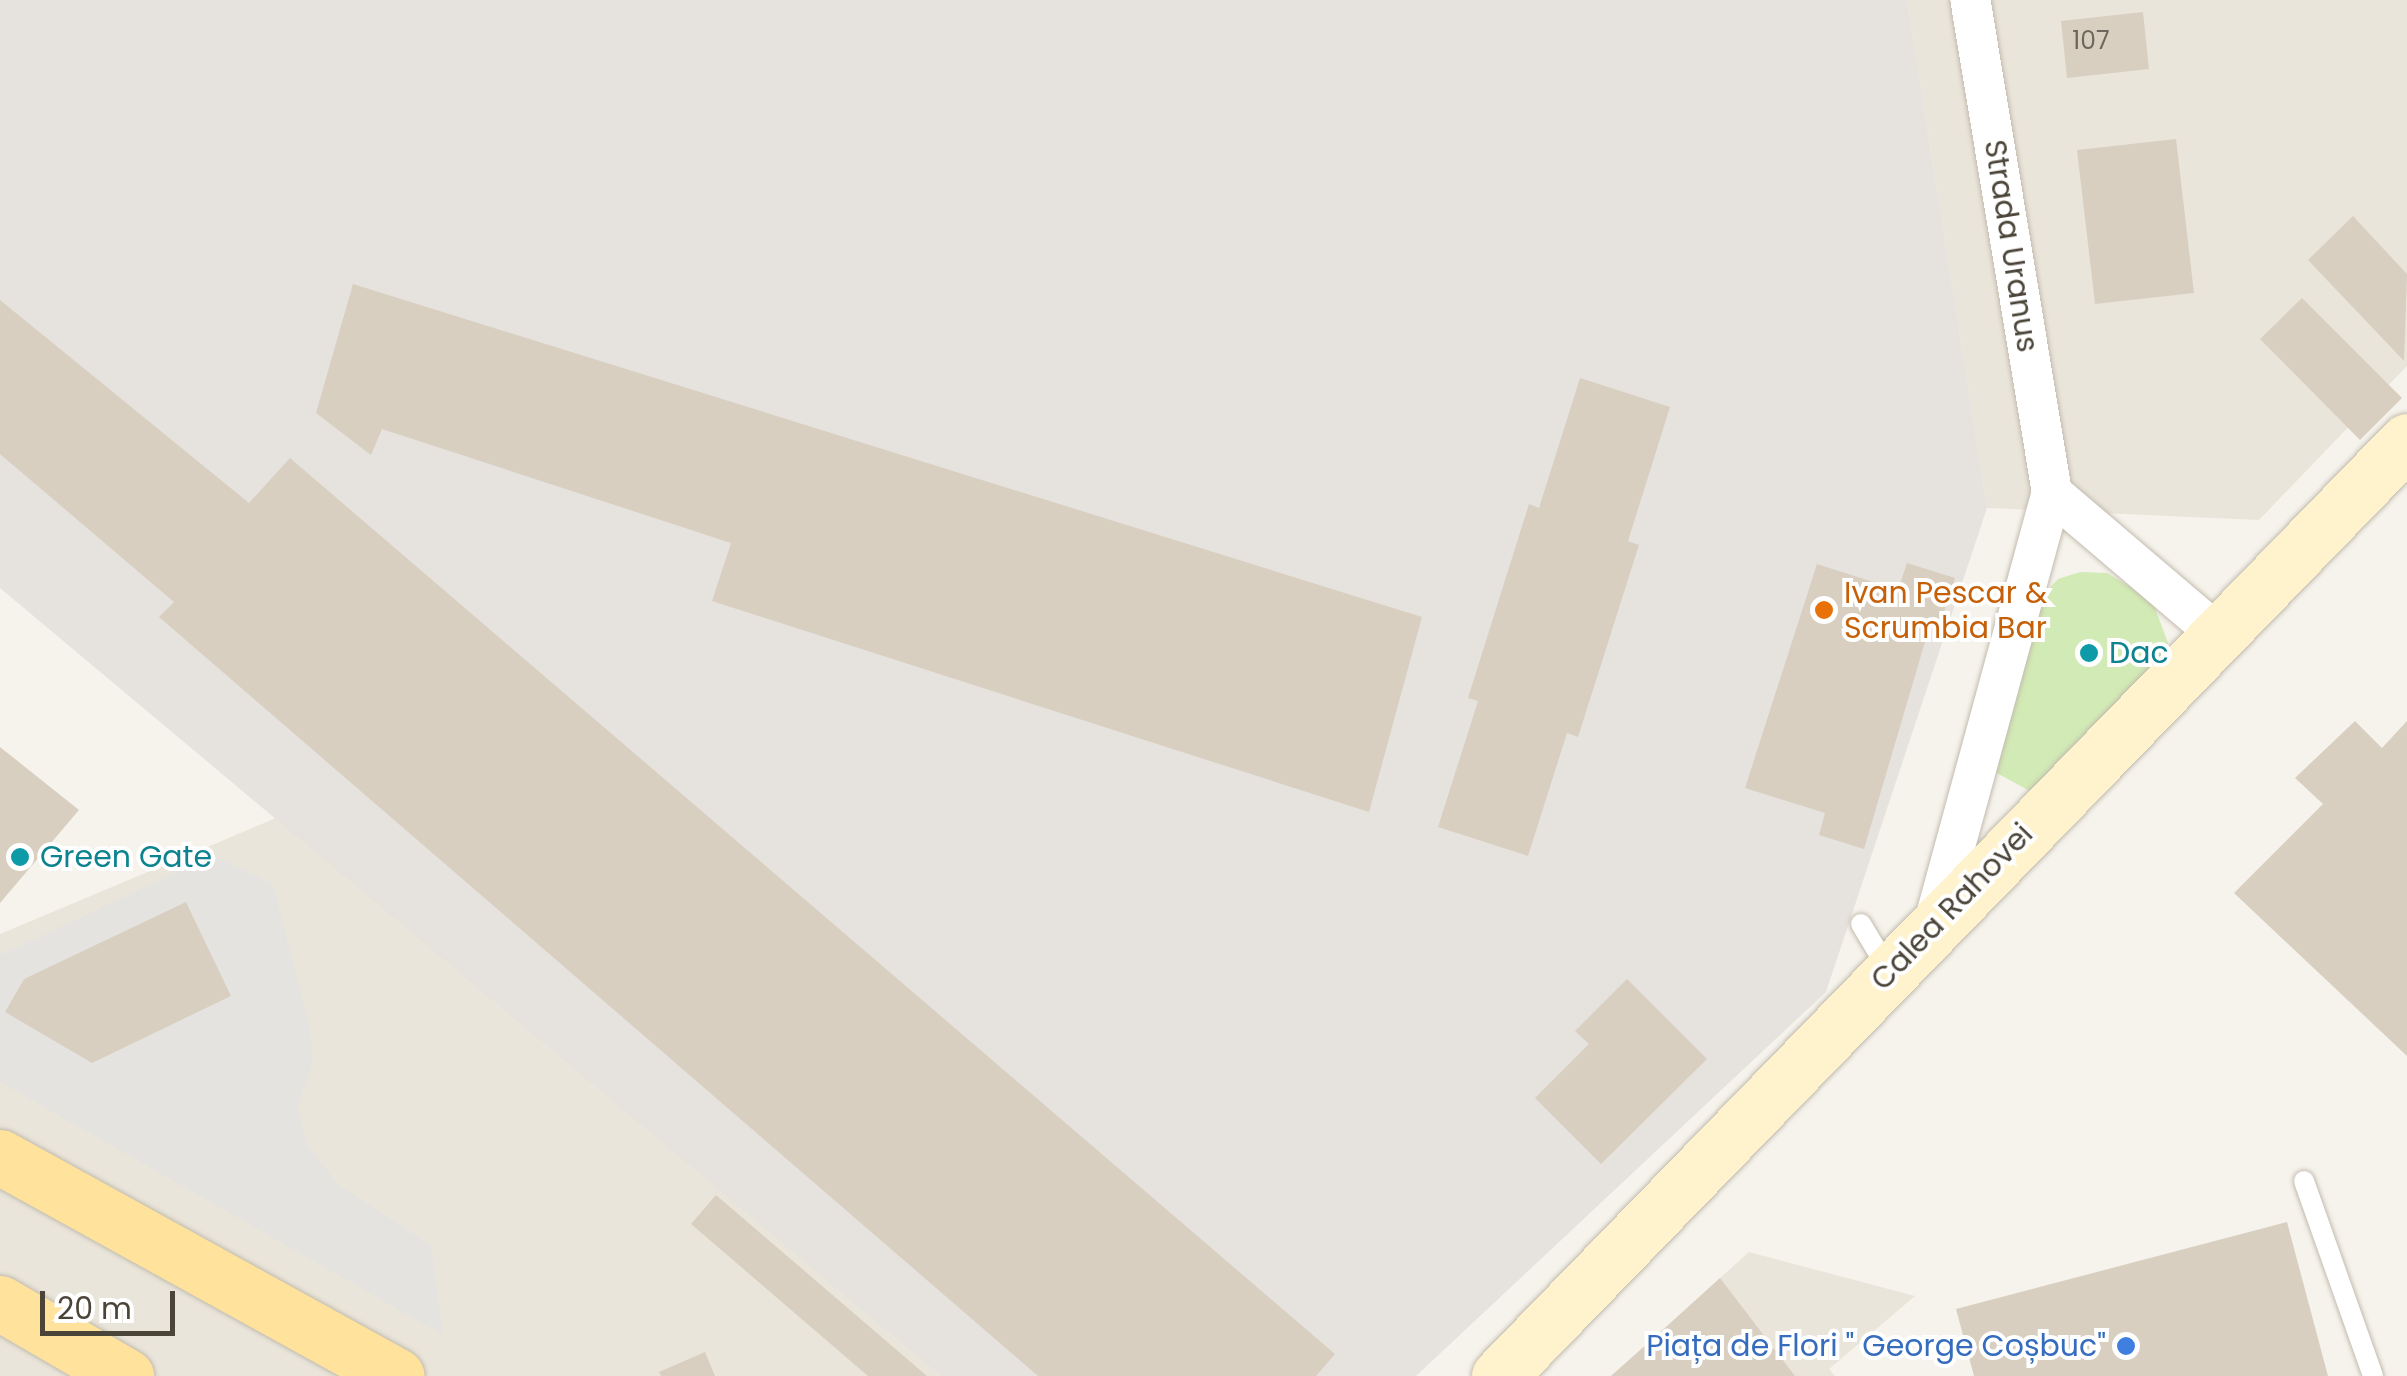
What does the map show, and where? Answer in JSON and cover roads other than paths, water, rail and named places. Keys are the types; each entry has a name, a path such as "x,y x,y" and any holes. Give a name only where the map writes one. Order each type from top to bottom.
{"main road":[{"path":"0,1157 397,1376"},
{"path":"0,1302 126,1376"}],"street":[{"name":"Strada Uranus","path":"1934,923 2052,493 1970,0"},
{"name":"Calea Rahovei","path":"1499,1376 1934,923 2407,441"},
{"path":"2052,493 2219,635"}],"lane":[{"path":"1861,924 1889,971"},
{"path":"2304,1182 2373,1376"}],"place":[{"name":"Ivan Pescar & Scrumbia Bar","path":"1824,610"},
{"name":"Dac","path":"2089,653"},
{"name":"Green Gate","path":"20,857"},
{"name":"Piața de Flori \" George Coșbuc\"","path":"2126,1346"}]}
